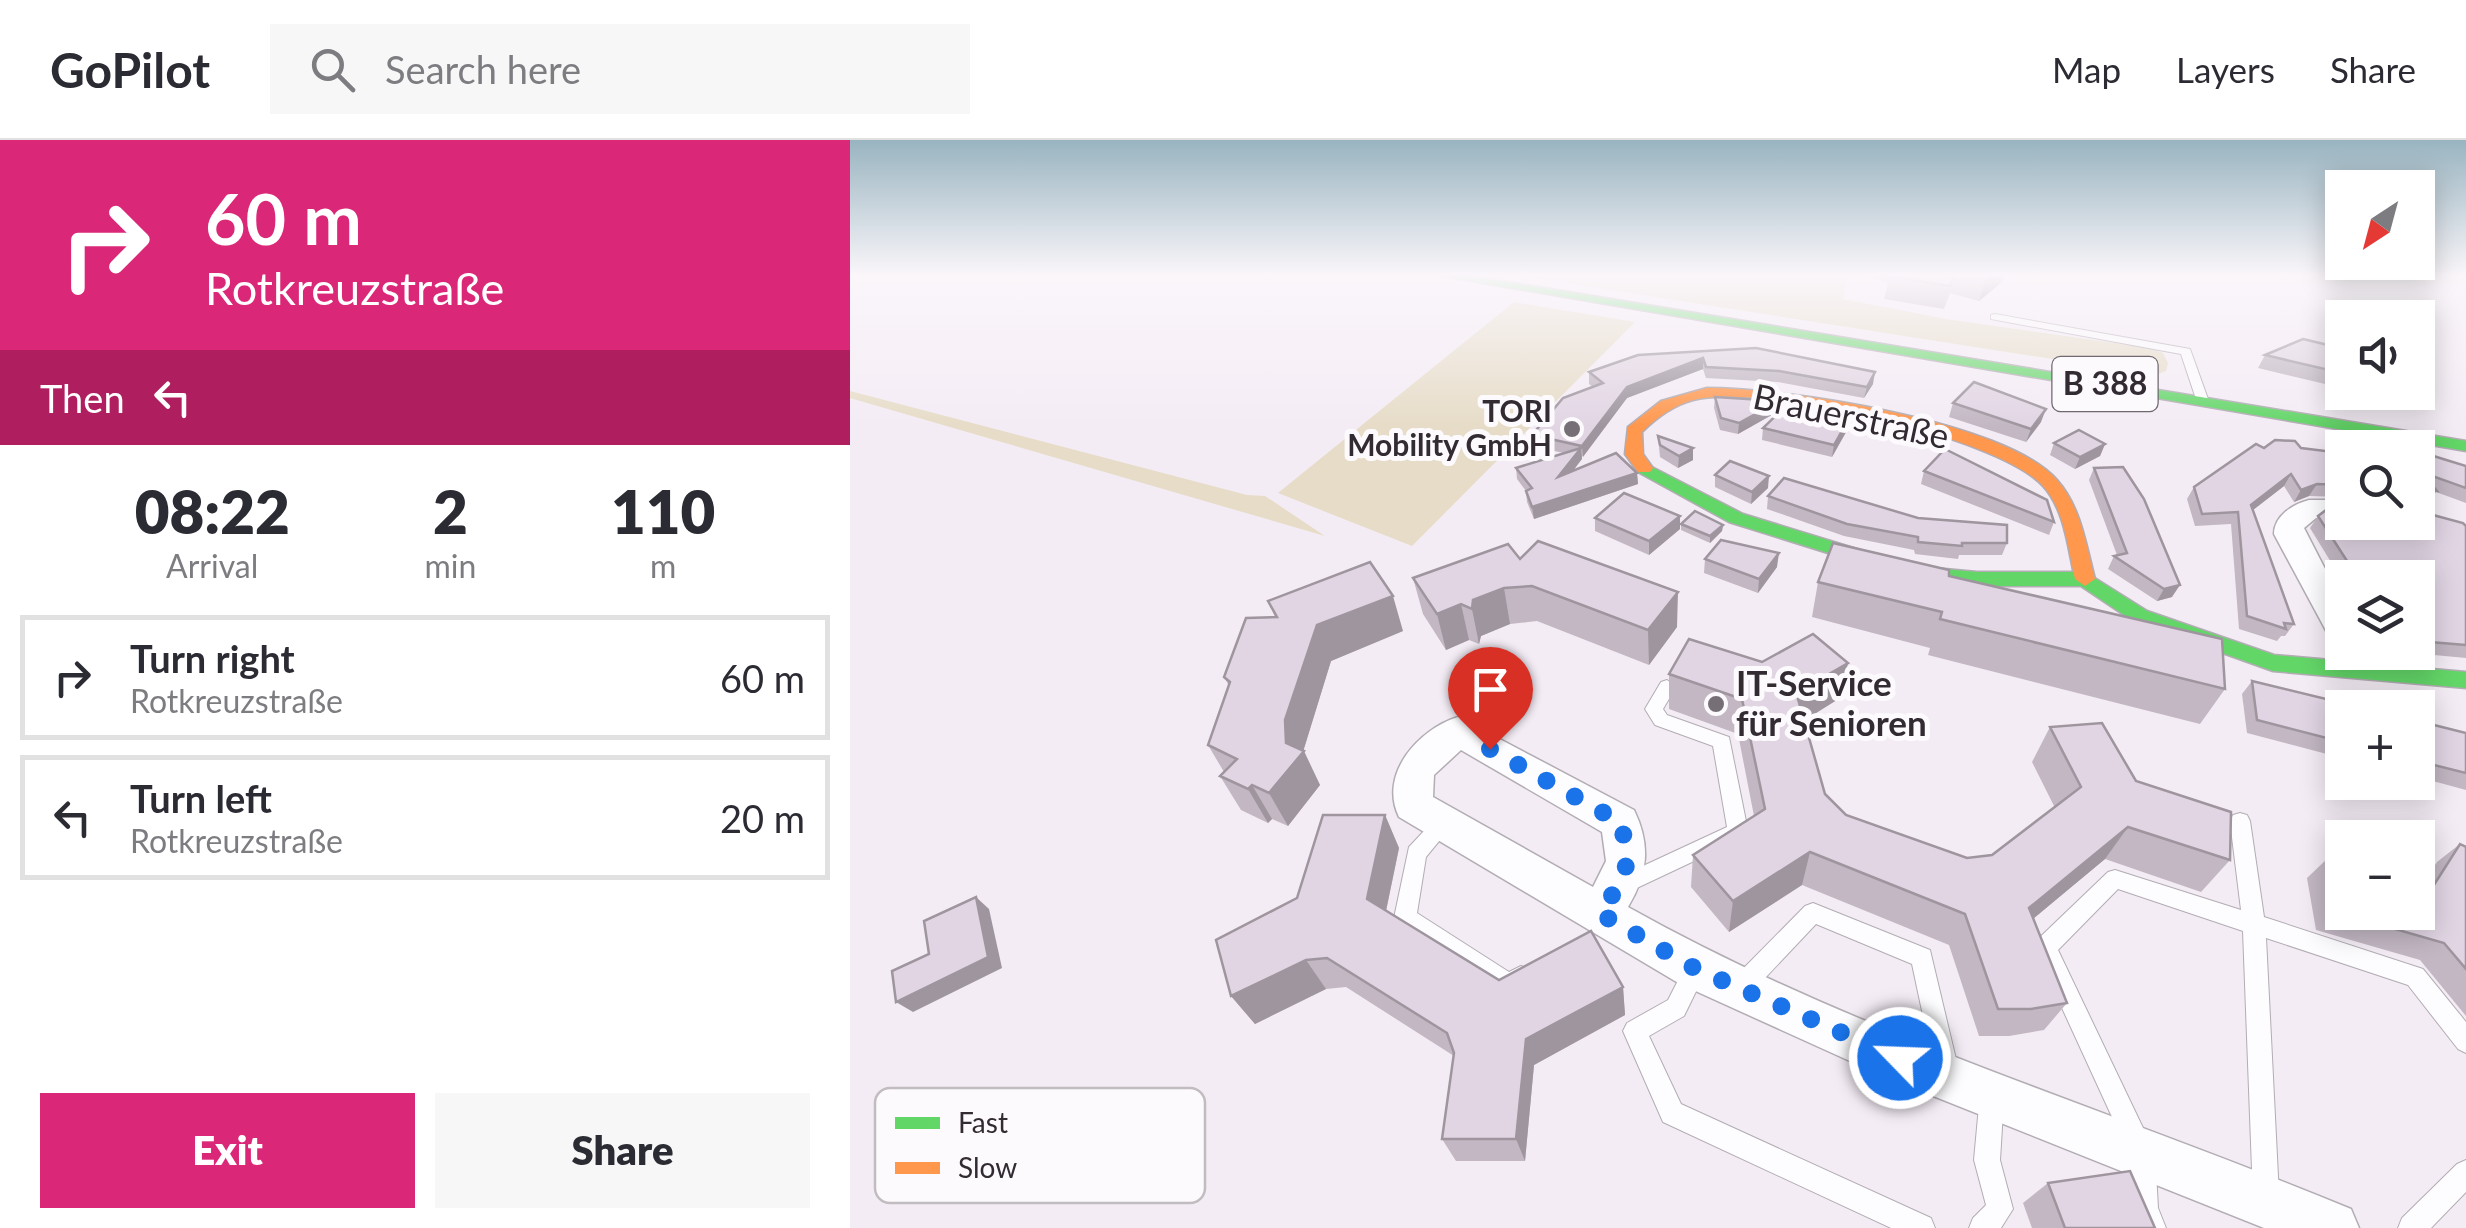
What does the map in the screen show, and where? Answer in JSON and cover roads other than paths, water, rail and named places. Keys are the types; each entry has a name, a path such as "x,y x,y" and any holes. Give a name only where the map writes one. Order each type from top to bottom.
{"street":[{"name":"B 388","path":"1754,326 2466,446"},
{"name":"Brauerstraße","path":"1734,392 1856,411 1988,448 2030,466 2052,486 2064,505 2086,579 1977,579 1928,574 1842,553 1736,518 1642,468 1634,454 1634,431 1662,407 1682,398 1734,392"},
{"path":"2325,509 2309,509 2289,526 2288,534 2325,600"},
{"path":"2086,579 2140,616 2212,645 2272,663 2325,662"},
{"path":"2404,670 2453,679 2466,702"},
{"path":"1600,913 1630,855 1620,822 1458,731 1414,768 1413,805 1600,913 1718,978 1970,1086 2332,1228"}],"lane":[{"path":"2044,326 2186,351 2202,399"},
{"path":"1600,913 1738,832 1722,742 1660,720 1654,709 1667,687"},
{"path":"2240,821 2254,926 2266,1202"},
{"path":"1444,823 1416,853 1405,918 1508,984 1541,966"},
{"path":"2152,1228 2145,1208 2142,1153 2045,947 2115,878 2415,977 2466,1041"},
{"path":"1921,1228 1672,1113 1635,1031 1676,1008 1813,912 1922,956 1970,1086 2000,1209 1983,1228"},
{"path":"2412,1228 2466,1172"}],"place":[{"name":"TORI Mobility GmbH","path":"1572,429"},
{"name":"IT-Service für Senioren","path":"1716,704"}]}
